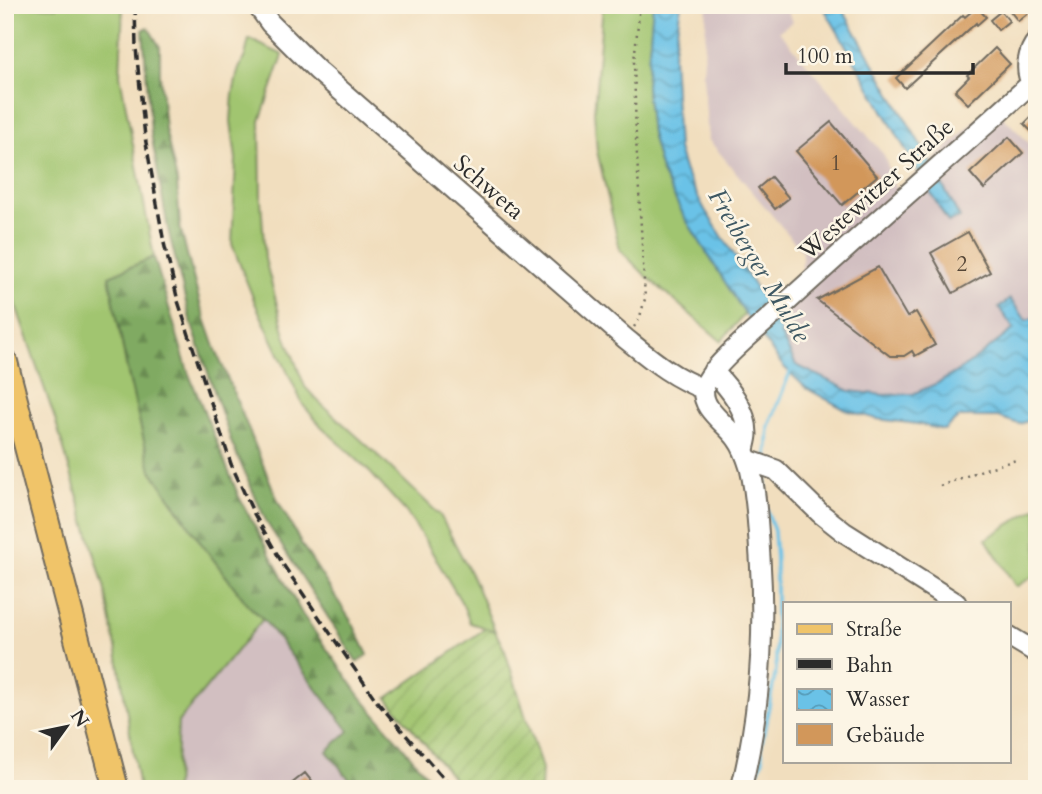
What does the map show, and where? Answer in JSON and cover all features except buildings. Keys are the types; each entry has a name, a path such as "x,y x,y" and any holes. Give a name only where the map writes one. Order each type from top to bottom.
{"main road":[{"path":"5,362 116,789"}],"street":[{"name":"Schweta","path":"257,5 270,23 317,70 626,338 668,373 704,389"},
{"path":"1034,80 1028,78 1027,72 1033,44 1037,41"},
{"name":"Westewitzer Straße","path":"713,371 1034,80"},
{"path":"741,789 761,674 763,623 758,461 747,435 744,417 731,391 713,371 704,389 706,404 758,461 844,532 954,602"},
{"path":"1010,637 1037,653"}],"path":[{"path":"626,338 639,320 645,299 634,61 640,5"},
{"path":"940,486 1016,460"}],"shaded area":[{"path":"707,5 784,5 793,21 779,31 884,155 896,190 992,106 1033,147 1037,144 1037,317 1026,320 1010,300 1015,328 970,363 940,382 913,394 884,395 850,391 796,365 780,333 782,324 768,305 802,276 802,251 708,139 703,76"},
{"path":"263,619 349,731 327,752 357,789 175,789 178,722"}],"green space":[{"path":"5,5 123,5 120,75 154,257 109,276 127,369 151,470 201,543 248,605 263,619 178,722 175,789 139,789 104,586 55,419 5,274"},
{"path":"603,5 653,5 646,86 651,133 661,171 685,218 745,314 721,341 620,250 597,151 594,112"},
{"path":"148,27 160,47 165,129 177,181 180,227 201,307 278,501 302,545 353,624 368,655 357,662 267,523 232,444 190,319 168,229 151,133 143,30"},
{"path":"249,39 283,55 260,121 261,200 265,259 285,335 305,387 440,515 473,578 495,631 470,623 463,605 406,512 303,405 256,305 232,244 236,159 231,121 233,94"},
{"path":"154,257 188,372 239,497 302,614 361,697 438,789 357,789 327,751 349,731 263,619 248,605 151,470 109,276"},
{"path":"1037,507 1037,574 1016,587 986,539"},
{"path":"486,628 495,631 505,651 542,769 541,789 462,789 387,698"}],"water":[{"path":"653,5 681,5 673,55 678,149 685,172 705,210 782,324 780,333 796,365 850,391 884,395 913,394 940,382 970,363 1014,329 999,308 1010,299 1026,320 1037,317 1037,418 1019,424 998,417 959,417 944,430 877,419 846,410 806,388 783,366 745,314 685,218 661,171 651,133 646,86"},
{"path":"822,5 840,5 960,218 948,222"}],"waterway":[{"path":"767,459 769,426 791,370"},
{"path":"751,789 763,759 761,747 776,670 776,561 774,531 765,504 766,474"}],"railway":[{"path":"135,5 136,48 145,137 164,243 178,301 231,464 253,512 284,566 378,703 453,789"}],"water label":[{"name":"Freiberger Mulde","path":"760,265"}]}
